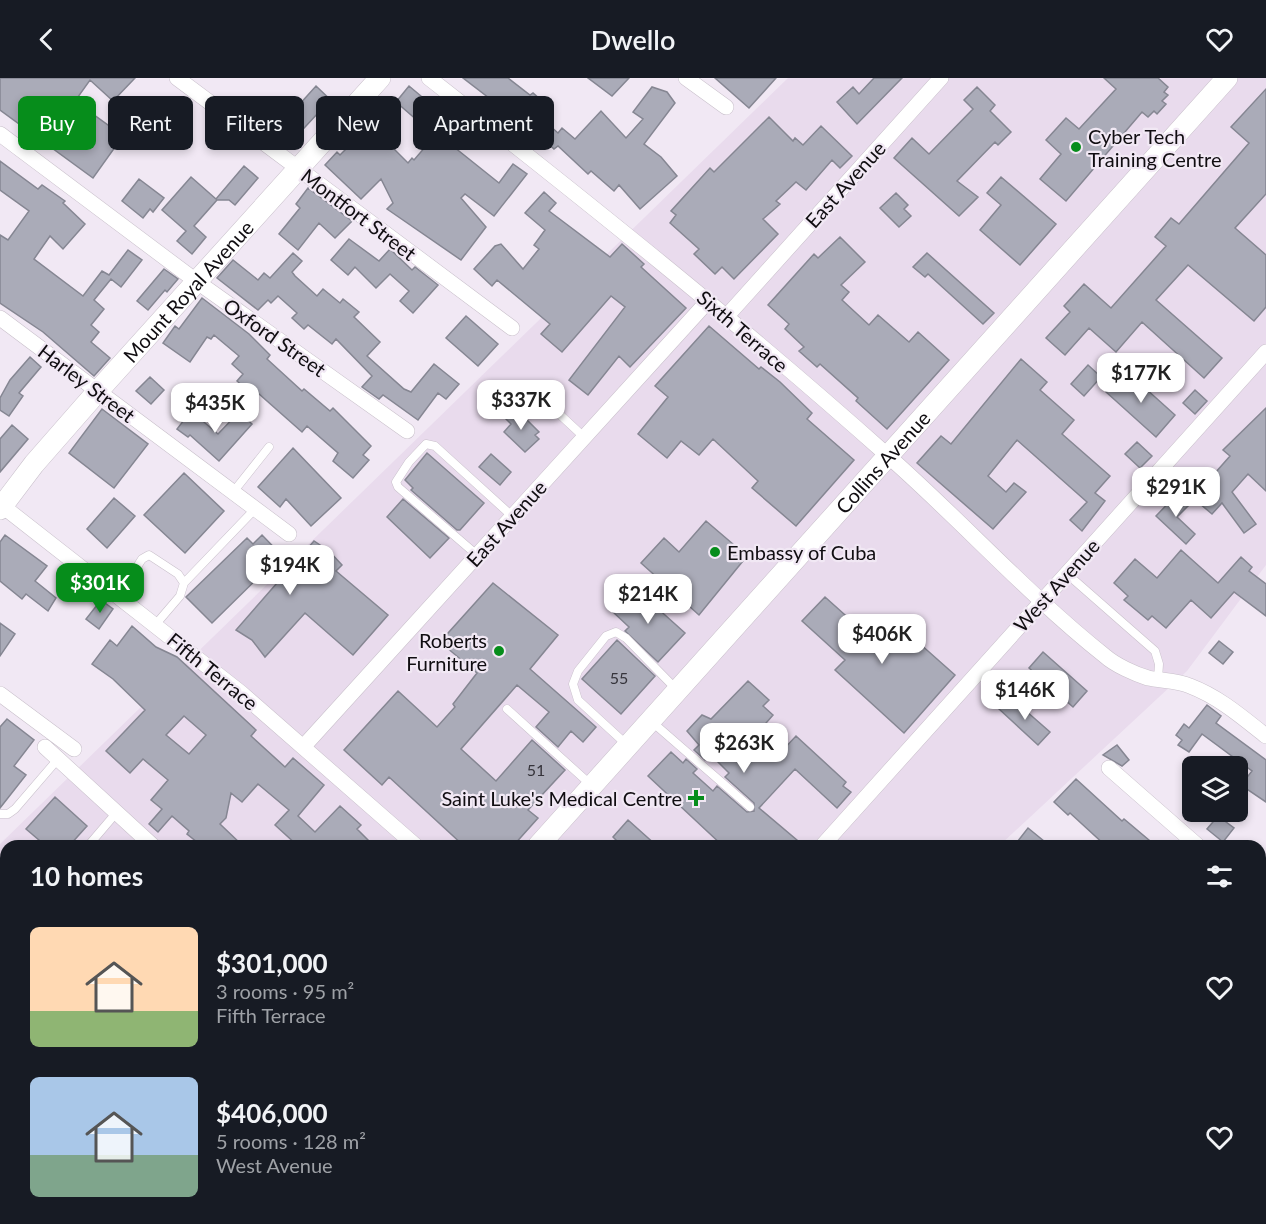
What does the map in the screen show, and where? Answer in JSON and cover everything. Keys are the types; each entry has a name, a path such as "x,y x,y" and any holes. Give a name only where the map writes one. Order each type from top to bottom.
{"street":[{"name":"Montfort Street","path":"177,78 512,328"},
{"name":"Mount Royal Avenue","path":"1,506 34,464 97,392 380,78"},
{"name":"Sixth Terrace","path":"429,78 638,242 726,316 888,456 1041,601 1107,658 1145,677 1188,684 1224,703 1266,736"},
{"path":"686,78 726,107"},
{"name":"East Avenue","path":"726,316 940,78"},
{"name":"Collins Avenue","path":"543,840 1227,78"},
{"name":"Oxford Street","path":"0,134 196,281 407,430"},
{"name":"East Avenue","path":"304,746 708,301"},
{"name":"Harley Street","path":"0,318 289,534"},
{"name":"West Avenue","path":"827,840 1266,352"},
{"name":"Fifth Terrace","path":"1,506 156,624 304,746 406,840"},
{"path":"0,694 74,749"},
{"path":"45,747 147,840"},
{"path":"1108,768 1191,840"}],"lane":[{"path":"528,385 584,437"},
{"path":"477,555 398,487 396,483 409,462 426,444 435,446 512,516"},
{"path":"234,491 269,447"},
{"path":"156,624 180,596 184,583 255,509"},
{"path":"128,581 142,559 149,555 178,574 184,583"},
{"path":"1066,573 1155,651 1159,664 1158,679"},
{"path":"627,745 578,700 573,684 578,671 606,636 616,632 626,638 677,689"},
{"path":"507,709 591,785"},
{"path":"650,720 750,807"},
{"path":"0,814 8,814 15,809 58,759"},
{"path":"93,840 117,812"}],"shaded area":[{"path":"788,78 1266,78 1266,565 1187,671 1005,840 4,840"}],"building":[{"path":"0,78 135,78 118,96 108,96 90,80 79,96 18,96 18,123 0,110"},
{"path":"463,78 508,78 530,95 533,93 536,96 486,96"},
{"path":"588,78 629,78 612,96"},
{"path":"715,78 776,78 749,108"},
{"path":"874,78 902,78 857,124 837,102 853,87 859,94"},
{"path":"1104,78 1158,78 1168,87 1164,92 1168,95 1162,101 1166,104 1157,114 1154,111 1148,117 1142,112 1066,201 1040,179 1061,154 1046,140 1066,118 1079,129 1116,89"},
{"path":"316,86 326,96 316,96 316,115 304,128 304,99"},
{"path":"409,86 421,96 413,96 413,117 401,106 401,96"},
{"path":"652,87 667,92 675,103 644,144 661,157 677,176 640,209 619,185 614,191 591,171 588,174 558,146 554,149 554,129 558,133 562,128 575,139 601,111 626,138 643,119 633,112"},
{"path":"977,87 995,105 990,111 1011,132 998,145 995,142 957,181 978,197 959,216 894,158 912,138 929,154 973,109 964,100"},
{"path":"1266,89 1266,194 1235,228 1266,255 1266,307 1254,321 1188,265 1156,300 1222,358 1204,378 1142,322 1116,352 1089,328 1065,355 1046,338 1070,312 1064,306 1084,284 1111,308 1166,246 1155,237 1171,218 1179,224 1249,143 1231,127"},
{"path":"96,116 108,125 108,150 113,150 93,178 55,150 96,150"},
{"path":"769,117 793,141 795,138 803,145 821,126 852,156 840,168 832,160 806,190 796,182 776,201 780,204 763,219 778,234 734,279 722,267 715,274 694,254 699,249 670,223 676,215 671,211 710,168 714,172"},
{"path":"345,150 395,150 408,163 423,150 458,150 499,183 513,164 527,174 494,216 465,194 461,198 486,227 461,260 387,209 393,203 381,179 361,199 325,165 337,152 340,155"},
{"path":"0,161 38,189 42,185 65,201 63,203 85,224 63,249 50,236 34,259 83,296 102,271 109,275 128,250 142,260 121,287 111,279 94,300 104,309 91,325 99,332 91,342 110,358 94,376 43,332 0,303 0,235 8,240 29,211 0,190"},
{"path":"244,166 258,178 235,205 229,200 217,200 194,226 206,237 192,254 177,241 186,231 162,210 191,177 216,199"},
{"path":"1001,177 1056,224 1020,265 980,230 1001,205 987,193"},
{"path":"139,179 164,198 153,212 150,209 143,218 122,201"},
{"path":"308,188 352,221 335,238 319,223 298,250 279,234 300,208 296,204"},
{"path":"544,192 556,203 549,211 610,257 622,244 644,264 641,267 686,308 630,367 619,356 588,395 569,380 625,307 611,296 562,352 541,334 550,324 497,280 492,286 474,269 495,246 501,244 523,269 539,249 534,245 545,230 525,213"},
{"path":"896,193 908,205 904,209 911,216 899,227 880,208"},
{"path":"840,237 865,262 841,285 849,292 842,300 869,325 878,315 909,342 918,332 949,360 887,429 856,401 858,398 820,364 817,367 799,351 804,347 785,329 789,324 768,305 814,254 818,258"},
{"path":"349,239 379,261 390,249 412,270 415,267 438,285 413,313 400,301 409,291 390,274 376,288 355,267 348,275 331,260"},
{"path":"293,253 302,261 292,272 317,296 323,289 340,303 343,299 359,312 354,317 380,342 367,356 404,389 411,392 434,364 459,384 446,399 438,393 418,420 383,395 379,399 362,387 372,376 336,339 332,344 308,325 304,329 292,318 297,313 278,296 271,303 268,300 258,310 217,278 233,260 258,280 264,273 270,278"},
{"path":"927,253 994,313 983,324 928,274 925,277 913,267"},
{"path":"164,269 178,279 148,310 137,301"},
{"path":"202,298 249,334 270,355 267,359 302,391 304,389 330,411 333,408 371,446 363,455 369,460 353,478 333,461 338,453 307,426 302,432 249,385 246,389 237,381 243,374 232,364 239,356 214,335 211,339 207,337 190,362 163,343 175,326 179,329"},
{"path":"466,316 498,344 478,366 446,338"},
{"path":"709,326 759,369 761,367 780,382 812,413 807,419 854,460 796,526 752,488 758,481 713,439 699,455 681,441 667,458 638,434 668,397 655,386"},
{"path":"30,357 41,367 19,393 23,396 9,416 0,410 0,398 10,380"},
{"path":"1021,359 1047,382 1040,390 1074,420 1062,434 1110,476 1095,493 1105,501 1082,531 1070,520 1087,502 1017,440 988,476 1006,492 1014,483 1026,492 993,529 917,463 941,436 951,444"},
{"path":"1088,365 1101,377 1084,396 1071,384"},
{"path":"1125,370 1175,415 1156,437 1106,392"},
{"path":"150,377 164,390 151,404 136,391"},
{"path":"1195,390 1207,401 1195,414 1183,403"},
{"path":"1266,408 1266,491 1248,474 1232,492 1256,524 1244,533 1222,503 1212,514 1193,498 1230,456 1223,450"},
{"path":"102,409 148,444 114,488 69,453"},
{"path":"516,409 539,432 535,435 539,439 525,452 504,432 511,424 506,419"},
{"path":"191,411 218,434 239,412 252,424 219,461 190,435 188,437 177,429"},
{"path":"12,425 28,439 0,472 0,439"},
{"path":"1137,442 1152,456 1140,468 1125,454"},
{"path":"293,448 341,498 311,526 286,499 280,507 258,487"},
{"path":"427,453 484,503 460,530 457,530 411,490 413,488 405,480"},
{"path":"491,454 511,472 500,485 479,467"},
{"path":"184,473 224,511 185,553 144,515"},
{"path":"1178,493 1190,504 1177,517 1195,534 1186,544 1156,516"},
{"path":"114,498 135,516 107,548 87,529"},
{"path":"403,499 449,538 430,558 387,517"},
{"path":"706,521 747,556 699,615 641,563 664,538 679,552"},
{"path":"5,535 47,566 35,581 56,598 48,611 26,594 22,599 0,581 0,542"},
{"path":"262,535 292,566 314,541 329,551 342,565 336,571 388,615 353,655 305,613 265,657 252,640 236,630 284,575 272,564 212,623 186,597 247,538 253,544"},
{"path":"1181,550 1218,583 1241,557 1252,567 1249,571 1266,584 1266,616 1234,592 1211,618 1191,600 1166,628 1152,616 1148,620 1124,600 1128,596 1114,583 1135,559 1157,578"},
{"path":"493,583 558,635 530,669 596,727 583,742 571,731 558,747 536,727 549,712 517,685 461,749 496,781 532,740 565,770 528,810 538,818 518,840 457,840 389,777 382,785 344,750 398,691 437,727 455,707 453,704 477,673 440,642"},
{"path":"635,588 685,633 658,662 625,631 629,627 613,612"},
{"path":"825,597 873,640 893,620 955,675 904,733 835,670 845,660 802,621"},
{"path":"101,600 113,609 99,629 86,619"},
{"path":"0,623 15,634 0,656"},
{"path":"132,626 156,647 177,657 256,730 251,736 285,767 293,758 324,785 298,816 315,832 340,806 361,825 357,829 368,840 291,840 275,825 289,810 258,784 242,802 231,793 226,818 220,824 237,840 194,840 187,834 189,831 172,816 158,832 149,824 162,809 151,800 168,780 143,759 130,773 106,751 145,710 113,679 92,664 110,640 117,646","holes":["184,716 206,735 189,754 166,735"]},
{"path":"617,640 655,676 621,714 582,679"},
{"path":"1219,641 1233,652 1223,664 1209,653"},
{"path":"1043,652 1087,691 1073,707 1029,668"},
{"path":"748,681 769,700 763,706 773,715 759,731 781,752 796,736 846,782 843,786 851,792 837,808 795,769 759,808 797,840 717,840 648,776 671,752 683,763 686,759 697,769 693,773 713,791 717,786 747,812 754,811 754,803 725,777 729,773 710,754 705,760 694,750 699,745 687,731 702,715 711,719"},
{"path":"1010,697 1050,732 1038,745 999,709"},
{"path":"1207,705 1221,716 1216,723 1266,760 1266,802 1248,790 1248,776 1252,771 1248,768 1248,756 1232,756 1202,734 1189,752 1178,745 1182,740 1176,735 1184,724 1189,728"},
{"path":"7,719 34,740 14,766 26,775 0,808 0,727"},
{"path":"1117,745 1129,760 1122,766 1103,755"},
{"path":"1076,779 1122,821 1124,819 1149,840 1099,840 1070,813 1068,815 1054,802"},
{"path":"55,797 87,826 74,840 39,840 26,829"},
{"path":"628,820 650,840 616,840 613,837"},
{"path":"1213,822 1226,822 1234,828 1225,840 1221,840 1207,829"},
{"path":"1028,828 1043,840 1019,840"}],"place":[{"name":"Cyber Tech Training Centre","path":"1076,147"},
{"name":"Embassy of Cuba","path":"715,552"},
{"name":"Roberts Furniture","path":"499,651"},
{"name":"Saint Luke's Medical Centre","path":"696,798"}]}
